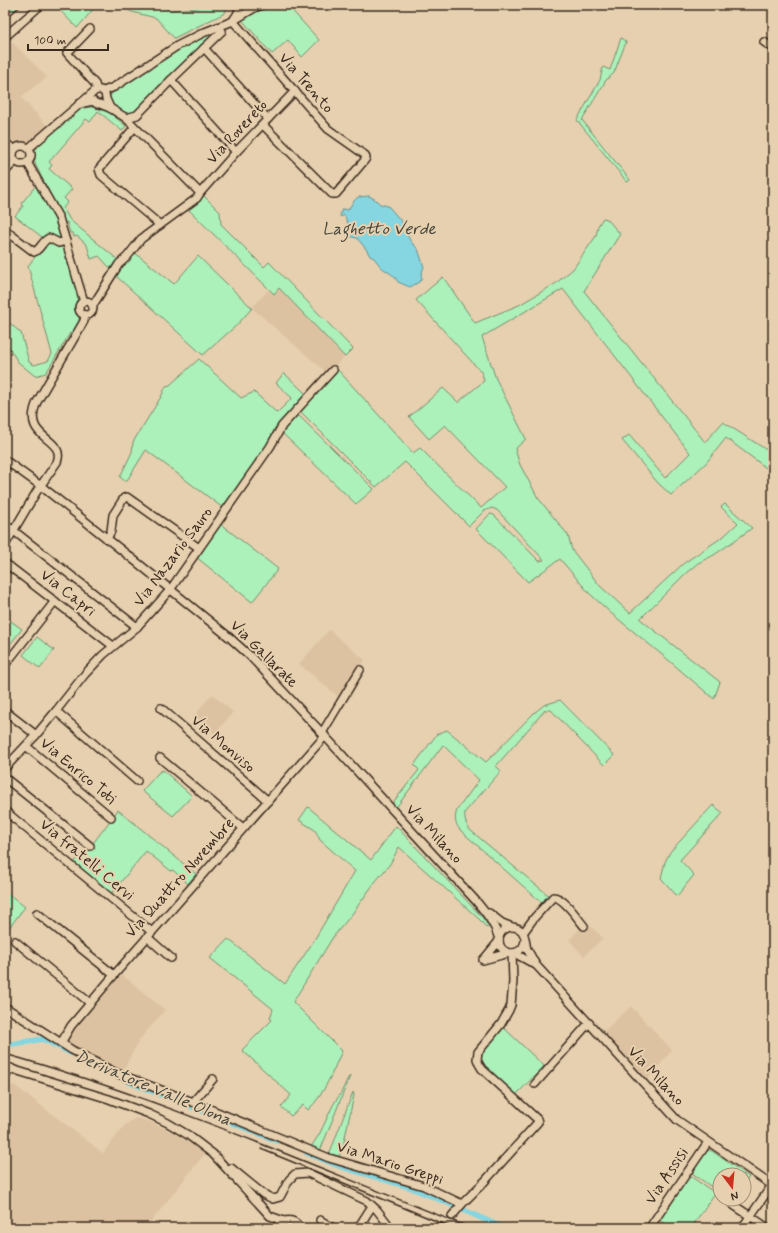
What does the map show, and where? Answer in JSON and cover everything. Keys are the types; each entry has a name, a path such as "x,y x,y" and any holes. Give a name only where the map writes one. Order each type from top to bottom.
{"street":[{"path":"5,25 28,5"},
{"path":"233,21 238,13 240,5"},
{"path":"247,5 259,6"},
{"path":"29,148 79,104 100,97 177,46 205,32 233,21 259,6"},
{"name":"Via Trento","path":"233,21 328,128 365,155 366,158 336,194 332,194 265,122"},
{"path":"90,29 67,53 95,84 100,97 110,108 126,118 134,128 200,193"},
{"path":"126,118 137,115 222,31"},
{"path":"764,42 773,48"},
{"path":"204,48 265,122"},
{"path":"171,80 236,152"},
{"name":"Via Rovereto","path":"92,305 119,264 142,239 197,198 236,152 295,91"},
{"path":"134,128 99,169 99,171 101,175 160,225"},
{"path":"6,143 14,150"},
{"path":"21,145 29,148 31,154 27,162 22,164 15,161 13,156 14,150 18,146 21,145"},
{"path":"5,172 15,161"},
{"path":"27,162 59,218 84,302"},
{"path":"5,230 34,252 37,251 44,241 49,238 59,243 66,241"},
{"path":"84,302 88,302 92,305 92,311 85,315"},
{"path":"84,302 80,304 79,309 81,313 85,315"},
{"path":"5,545 40,486 57,462 59,452 35,428 33,413 37,402 84,322 85,315"},
{"name":"Via Nazario Sauro","path":"5,768 36,735 85,674 113,646 137,627 170,590 270,447 282,426 333,370"},
{"name":"Via Gallarate","path":"5,460 108,539 229,637 324,735 387,804"},
{"path":"108,539 111,531 113,515 124,498 127,497 199,548"},
{"path":"5,524 137,627"},
{"name":"Via Capri","path":"5,563 113,646"},
{"path":"5,665 55,601"},
{"name":"Via Quattro Novembre","path":"61,1043 71,1026 114,974 268,801 324,735 360,670"},
{"name":"Via Monviso","path":"161,708 268,801"},
{"path":"5,711 36,735"},
{"path":"56,711 137,782"},
{"name":"Via Enrico Toti","path":"26,746 111,817"},
{"path":"160,758 243,828"},
{"path":"5,778 90,846"},
{"name":"Via Milano","path":"387,804 476,901 494,926 499,940"},
{"name":"Via fratelli Cervi","path":"5,811 149,935 171,958"},
{"path":"523,933 553,897 559,898 570,908 584,926"},
{"name":"Via Milano","path":"476,901 502,923 512,927"},
{"path":"38,913 114,974"},
{"path":"512,927 523,933 525,941 522,949 483,960 499,940 501,933 504,930 512,927"},
{"path":"499,940 502,949 512,953"},
{"path":"14,941 90,1003"},
{"name":"Via Milano","path":"525,941 536,965 677,1120 772,1185"},
{"path":"452,1216 538,1122 538,1119 482,1068 477,1059 478,1052 498,1028 510,1010 513,996 512,953"},
{"name":"Via Milano","path":"512,953 536,965"},
{"name":"Via Mario Greppi","path":"5,1007 61,1043 116,1072 329,1158 424,1186 462,1204"},
{"path":"535,1084 589,1023"},
{"path":"5,1077 8,1067 109,1099 168,1123 188,1135 213,1154 270,1216 284,1221"},
{"path":"193,1102 213,1079"},
{"name":"Via Assisi","path":"650,1227 708,1142"},
{"path":"222,1164 230,1168 264,1194 273,1198 280,1197 289,1180 295,1174 308,1173 367,1201 377,1210 391,1228"},
{"path":"742,1228 772,1185"},
{"path":"358,1228 372,1206"},
{"path":"736,1207 768,1228"},
{"path":"265,1211 275,1228 284,1221 289,1220 294,1222 300,1228"},
{"path":"320,1220 333,1228"}],"shaded area":[{"path":"12,42 47,77 21,97 49,128 29,146 18,144 14,146 10,152 12,161 5,169 5,49"},
{"path":"279,287 345,357 327,373 252,308 268,290 274,294"},
{"path":"329,630 365,660 341,699 299,664"},
{"path":"212,694 233,712 215,734 194,716"},
{"path":"586,922 603,938 584,956 569,940"},
{"path":"120,973 165,1010 140,1039 122,1072 67,1044 73,1027"},
{"path":"631,1006 672,1050 645,1083 601,1034"},
{"path":"14,1085 103,1153 125,1125 136,1118 148,1121 170,1131 206,1152 146,1228 5,1228 5,1087"}],"green space":[{"path":"5,5 21,5 5,19"},
{"path":"55,5 97,5 77,28"},
{"path":"118,5 146,5 172,10 196,8 207,5 227,5 225,13 174,38 156,18 132,12"},
{"path":"272,5 287,5 319,40 302,57 288,40 272,54 242,20 245,16 268,8"},
{"path":"219,30 205,41 134,113 125,116 110,104 108,100 112,93 179,48"},
{"path":"621,38 626,42 614,73 606,80 582,120 630,180 627,182 577,120 600,80 603,67 610,70"},
{"path":"83,107 105,109 126,126 122,131 98,111 90,122 86,119 49,162 52,165 49,169 72,189 64,198 68,202 63,208 70,220 118,260 111,269 99,256 91,259 87,245 77,236 74,237 73,233 70,233 67,222 65,223 36,166 34,158 36,149 43,140 63,126 71,115"},
{"path":"37,184 57,221 78,297 75,309 79,317 79,321 46,373 35,376 18,362 5,341 5,319 21,333 29,362 34,365 48,361 52,354 28,266 47,241 15,216 23,206 21,204"},
{"path":"203,195 220,212 221,224 264,267 269,262 353,349 345,357 279,288 274,294 188,209 198,202"},
{"path":"603,218 607,219 620,234 584,291 705,442 723,422 773,454 773,473 726,438 706,463 671,495 658,483 622,440 629,435 665,478 690,453 563,289 482,337 496,379 526,439 515,449 520,465 538,498 568,535 572,550 600,586 630,613 684,563 724,536 738,523 721,507 725,504 752,528 714,555 698,563 640,619 720,682 714,699 612,614 589,593 560,559 528,582 476,529 489,515 494,515 539,561 544,560 497,510 492,508 484,511 469,526 405,462 376,487 299,410 338,370 413,453 420,448 481,508 505,487 445,425 429,439 409,417 443,388 459,403 484,381 482,373 416,300 443,277 475,323 519,305 555,284 573,269 596,236 598,226"},
{"path":"134,252 174,284 198,256 252,308 238,324 203,355 115,275 120,267"},
{"path":"199,359 241,398 254,392 277,413 292,398 276,383 284,373 306,394 274,429 267,446 223,508 146,450 126,482 120,477 132,452 133,442 161,397 166,386 170,385"},
{"path":"296,413 374,489 356,504 280,431"},
{"path":"219,523 278,569 252,602 196,557"},
{"path":"5,617 22,629 7,648 5,647"},
{"path":"37,637 54,650 40,669 23,655"},
{"path":"560,700 614,755 604,765 551,710 545,710 496,766 501,771 465,812 467,826 470,830 548,895 542,903 458,828 455,818 457,810 479,780 443,745 395,809 391,805 419,770 414,765 437,734 447,730 486,762 534,713 544,705"},
{"path":"163,770 192,796 173,816 142,791 159,772"},
{"path":"713,805 723,813 680,860 694,875 677,896 661,878 665,862 670,852"},
{"path":"308,807 371,860 396,826 482,917 489,927 487,928 399,847 390,864 333,937 293,1002 342,1051 328,1082 314,1104 308,1110 303,1105 291,1116 281,1107 291,1095 242,1050 272,1020 270,1018 273,1009 210,958 228,939 285,984 313,942 355,871 320,840 315,830 299,820"},
{"path":"118,810 196,874 188,884 173,870 171,871 146,851 111,894 74,862 88,850"},
{"path":"5,891 25,907 5,933"},
{"path":"502,1026 544,1066 516,1095 484,1067 481,1062 480,1054"},
{"path":"350,1076 320,1151 311,1147 320,1133 333,1105"},
{"path":"353,1092 354,1095 342,1151 338,1157 329,1155"},
{"path":"709,1150 712,1151 735,1167 712,1167 712,1187 692,1173 706,1152"},
{"path":"690,1176 712,1191 712,1197 691,1228 672,1228 659,1220"}],"water":[{"name":"Laghetto Verde","path":"369,196 380,204 388,206 402,222 411,242 418,249 424,267 421,274 422,279 410,287 398,282 394,276 381,267 374,258 370,256 357,238 347,236 347,230 350,231 352,229 344,215 341,217 340,216 342,209 348,210 358,197"}],"waterway":[{"name":"Derivatore Valle Olona","path":"5,1043 11,1044 43,1039 71,1053"},
{"name":"Derivatore Valle Olona","path":"129,1082 278,1141"},
{"name":"Derivatore Valle Olona","path":"307,1153 339,1166 409,1187 455,1206"},
{"name":"Derivatore Valle Olona","path":"461,1209 504,1228"}],"railway":[{"path":"5,43 47,5"},
{"path":"5,1054 65,1072 182,1113 471,1228"},
{"path":"261,1149 453,1228"}]}
